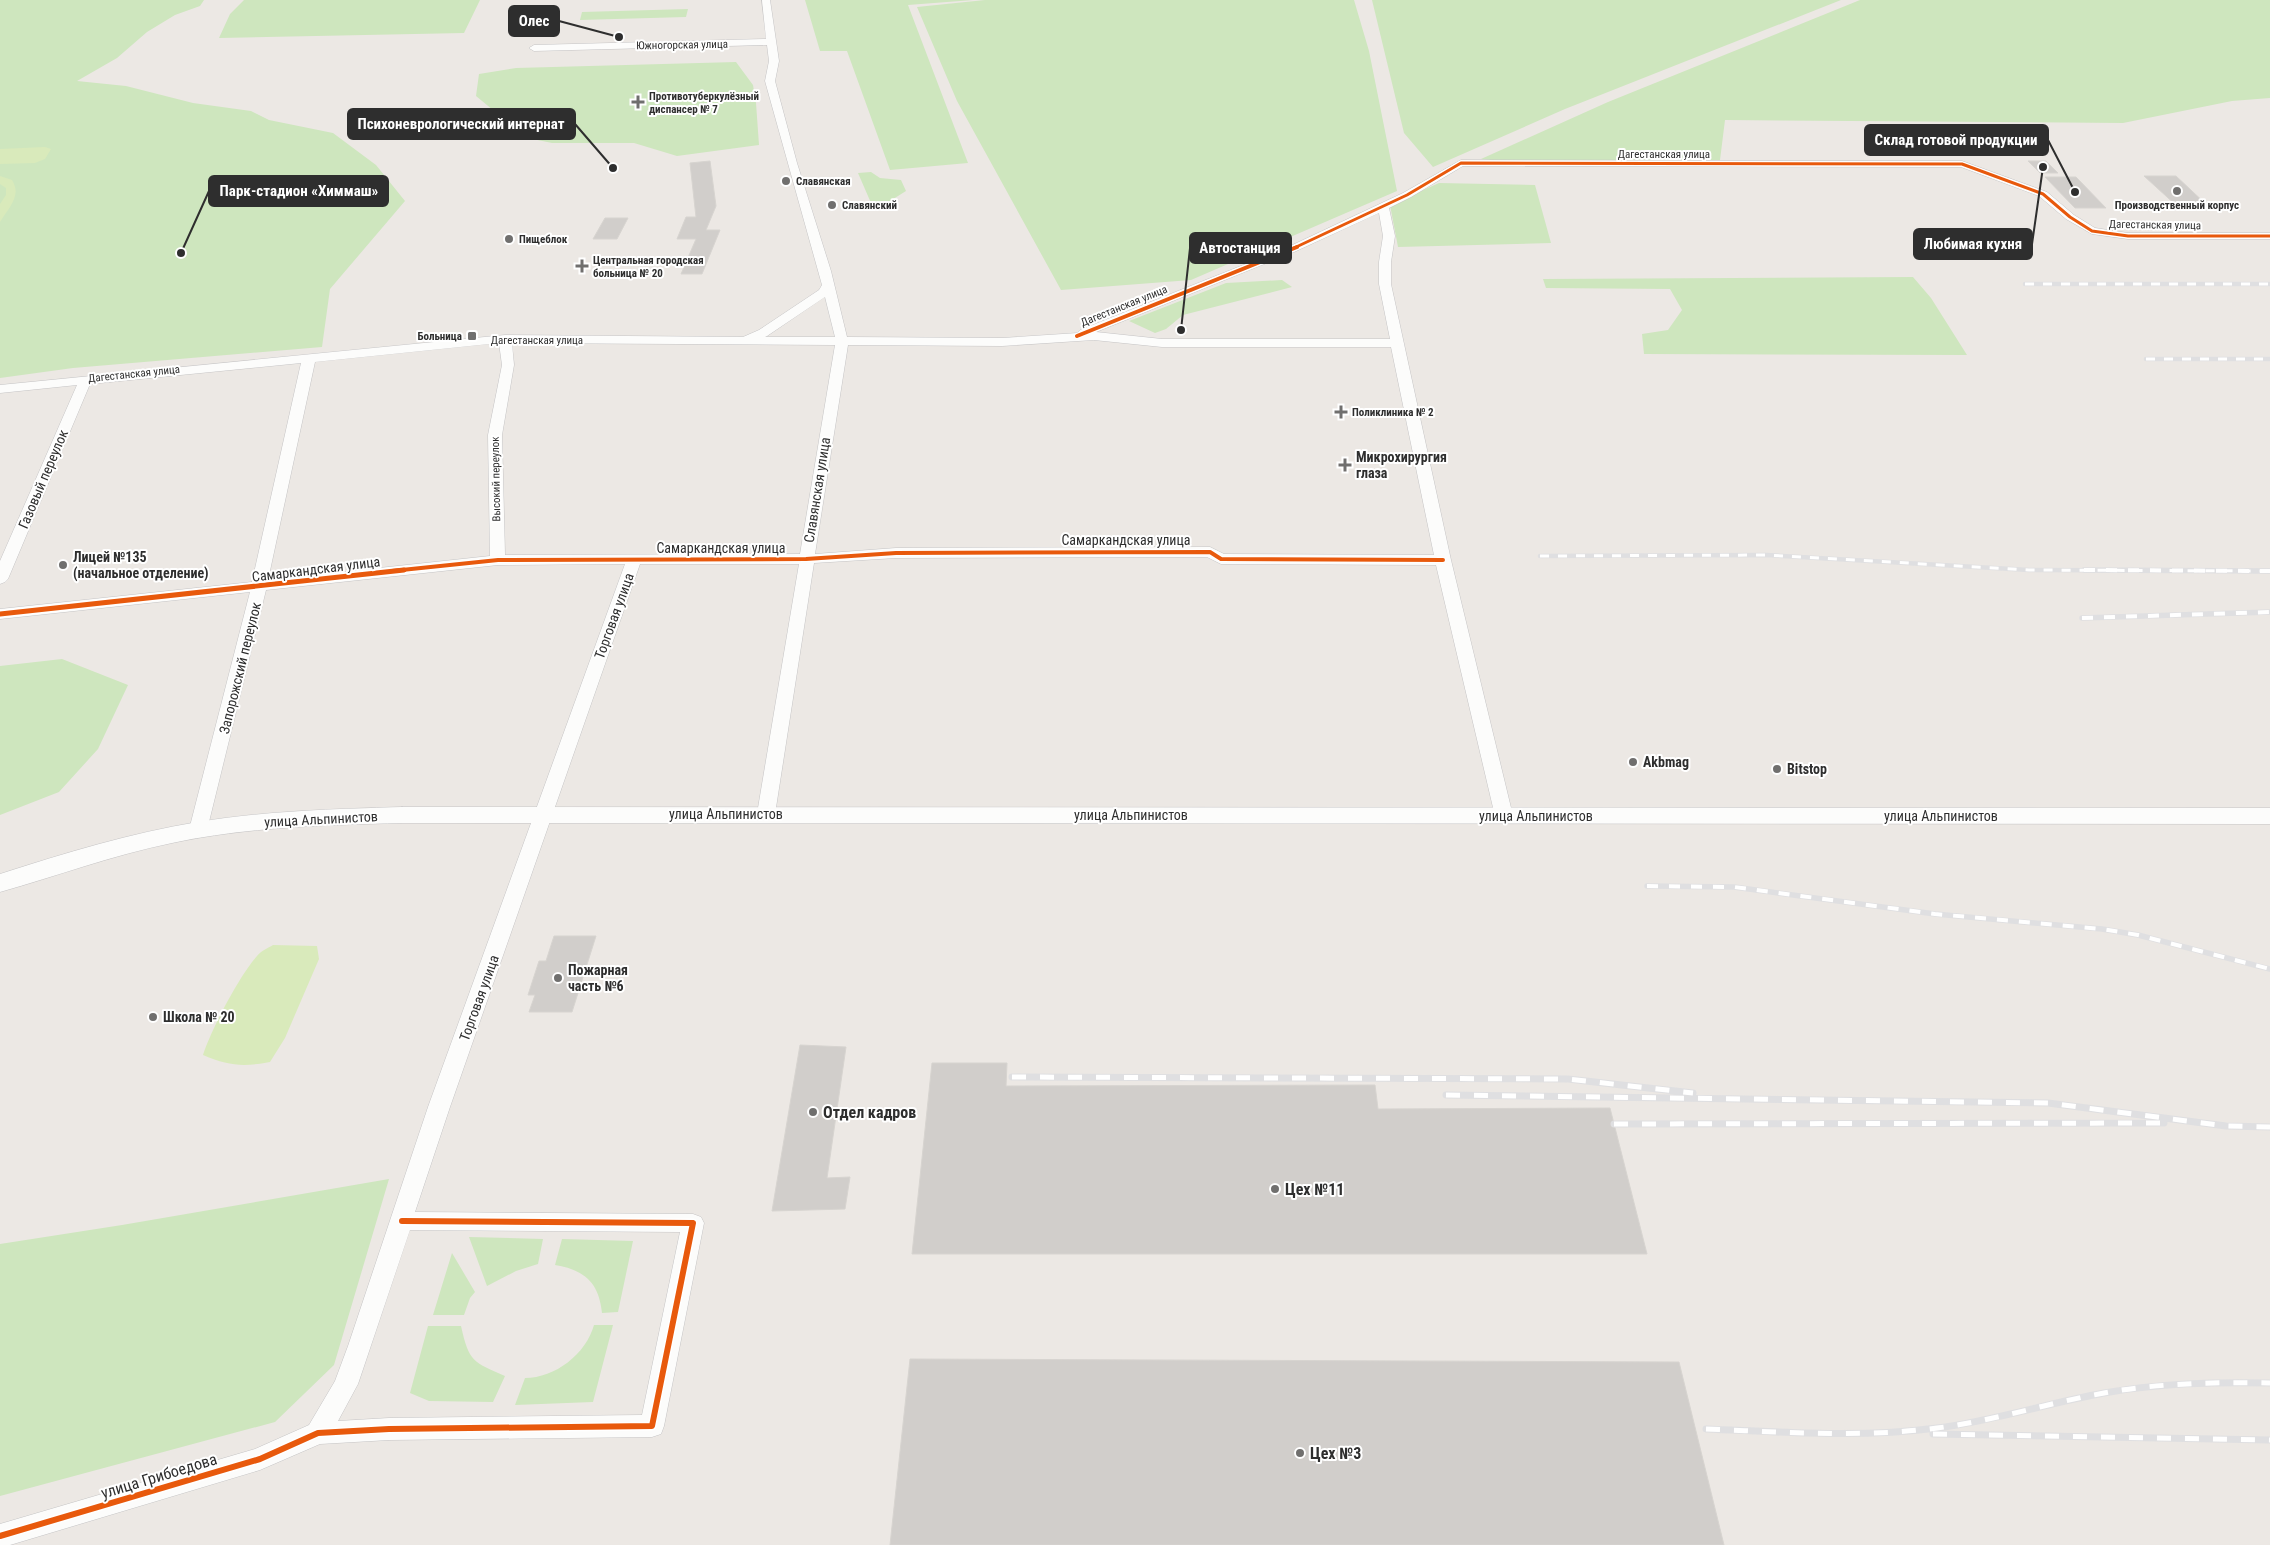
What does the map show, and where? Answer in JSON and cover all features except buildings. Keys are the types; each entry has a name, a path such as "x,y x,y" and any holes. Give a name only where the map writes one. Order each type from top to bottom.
{"main road":[{"name":"улица Альпинистов","path":"0,883 127,845 198,830 295,818 545,814 2270,816"}],"street":[{"name":"Славянская улица","path":"766,0 774,60 770,81 842,342 766,814"},
{"name":"Южногорская улица","path":"534,48 771,42"},
{"name":"Дагестанская улица","path":"1076,336 1290,250 1407,195 1461,163 1962,164 2043,194 2070,217 2092,231 2128,236 2270,236"},
{"path":"1383,206 1389,236 1385,262 1386,284 1397,343 1444,560 1504,816"},
{"path":"742,342 763,333 823,293 828,286"},
{"name":"Дагестанская улица","path":"0,388 505,339 842,342 1024,341 1076,336 1103,336 1170,343 1397,343"},
{"name":"Высокий переулок","path":"498,560 495,435 508,365 505,339"},
{"name":"Запорожский переулок","path":"198,830 259,587 309,358"},
{"name":"Газовый переулок","path":"0,578 86,379"},
{"name":"Самаркандская улица","path":"0,614 498,560 595,558 634,560 806,559 896,553 1154,551 1210,552 1221,559 1444,560"},
{"name":"Торговая улица","path":"318,1434 346,1384 439,1107 634,560"},
{"name":"улица Грибоедова","path":"1,1536 260,1459 318,1434 389,1429 652,1426 693,1223 402,1221"}],"green space":[{"path":"0,0 204,0 200,6 175,15 147,32 117,58 77,81 126,86 193,103 251,111 269,120 333,133 376,165 405,201 330,289 322,347 73,368 0,378"},
{"path":"244,0 480,0 464,33 219,38 230,14"},
{"path":"805,0 973,0 908,5 968,163 890,170 847,51 820,51"},
{"path":"985,0 1354,0 1369,51 1397,191 1191,280 1061,290 957,101 917,7"},
{"path":"1372,0 1841,0 1565,109 1433,167 1404,133"},
{"path":"1860,0 2270,0 2270,98 2232,101 2123,123 1725,120 1720,160 1501,161 1481,159 1608,102"},
{"path":"688,9 686,17 580,20 582,12"},
{"name":"Противотуберкулёзный диспансер № 7","path":"736,62 753,85 759,145 677,156 634,143 552,143 518,136 499,115 476,96 479,74 516,68"},
{"path":"45,147 51,149 45,159 35,163 0,164 0,149"},
{"path":"871,172 880,178 901,180 906,191 890,201 871,203 858,173"},
{"path":"0,176 12,180 16,191 13,201 0,222 0,204 6,195 6,188 0,184"},
{"path":"1439,183 1535,185 1551,243 1398,247 1390,205"},
{"path":"1913,277 1931,298 1967,355 1644,354 1642,334 1668,330 1682,310 1670,289 1546,288 1543,279"},
{"path":"1282,280 1292,287 1183,315 1166,329 1155,333 1129,321 1226,283"},
{"path":"62,659 128,685 98,749 59,792 0,815 0,666"},
{"path":"273,945 317,946 319,959 285,1038 270,1062 252,1065 236,1064 203,1055 219,1018 242,976 259,954"},
{"path":"389,1179 334,1365 275,1422 0,1496 0,1244"},
{"path":"469,1237 543,1239 538,1264 516,1271 487,1286"},
{"path":"562,1239 633,1241 618,1312 602,1313 598,1294 589,1280 575,1270 555,1265"},
{"path":"452,1253 475,1292 470,1298 464,1315 433,1315"},
{"path":"594,1325 613,1325 593,1402 515,1405 525,1378 547,1374 568,1362 584,1346"},
{"path":"428,1326 461,1326 467,1347 474,1359 479,1364 505,1376 493,1402 429,1401 410,1393"}],"railway":[{"path":"2025,284 2270,284"},
{"path":"2146,359 2270,359"},
{"path":"1540,556 1767,555 2029,570 2270,571 2084,570"},
{"path":"2082,618 2270,612"},
{"path":"1647,886 1734,887 1935,914 2102,929 2138,935 2270,969"},
{"path":"1012,1077 1568,1079 1693,1093"},
{"path":"1446,1095 2048,1103 2226,1126 2270,1127"},
{"path":"1614,1124 2164,1123"},
{"path":"1706,1429 1850,1434 1908,1431 1958,1425 2083,1397 2145,1387 2187,1384 2270,1383"},
{"path":"1933,1434 2270,1440"}],"cycle path":[{"path":"1077,336 1290,250 1407,195 1461,163 1962,164 2043,194 2070,217 2092,231 2128,236 2270,236"},
{"path":"0,614 498,560 806,559 896,553 1210,552 1221,559 1443,560"},
{"path":"0,1536 260,1459 318,1433 389,1429 652,1426 693,1223 402,1221"}],"place":[{"name":"Олес","path":"619,37"},
{"name":"Противотуберкулёзный диспансер № 7","path":"638,102"},
{"name":"Любимая кухня","path":"2043,167"},
{"name":"Психоневрологический интернат","path":"613,168"},
{"name":"Славянская","path":"786,181"},
{"name":"Производственный корпус","path":"2177,191"},
{"name":"Склад готовой продукции","path":"2075,192"},
{"name":"Славянский","path":"832,205"},
{"name":"Пищеблок","path":"509,239"},
{"name":"Парк-стадион «Химмаш»","path":"181,253"},
{"name":"Центральная городская больница № 20","path":"582,266"},
{"name":"Автостанция","path":"1181,330"},
{"name":"Больница","path":"472,336"},
{"name":"Поликлиника № 2","path":"1341,412"},
{"name":"Микрохирургия глаза","path":"1345,465"},
{"name":"Лицей №135 (начальное отделение)","path":"63,565"},
{"name":"Akbmag","path":"1633,762"},
{"name":"Bitstop","path":"1777,769"},
{"name":"Пожарная часть №6","path":"558,978"},
{"name":"Школа № 20","path":"153,1017"},
{"name":"Отдел кадров","path":"813,1112"},
{"name":"Цех №11","path":"1275,1189"},
{"name":"Цех №3","path":"1300,1453"}]}
